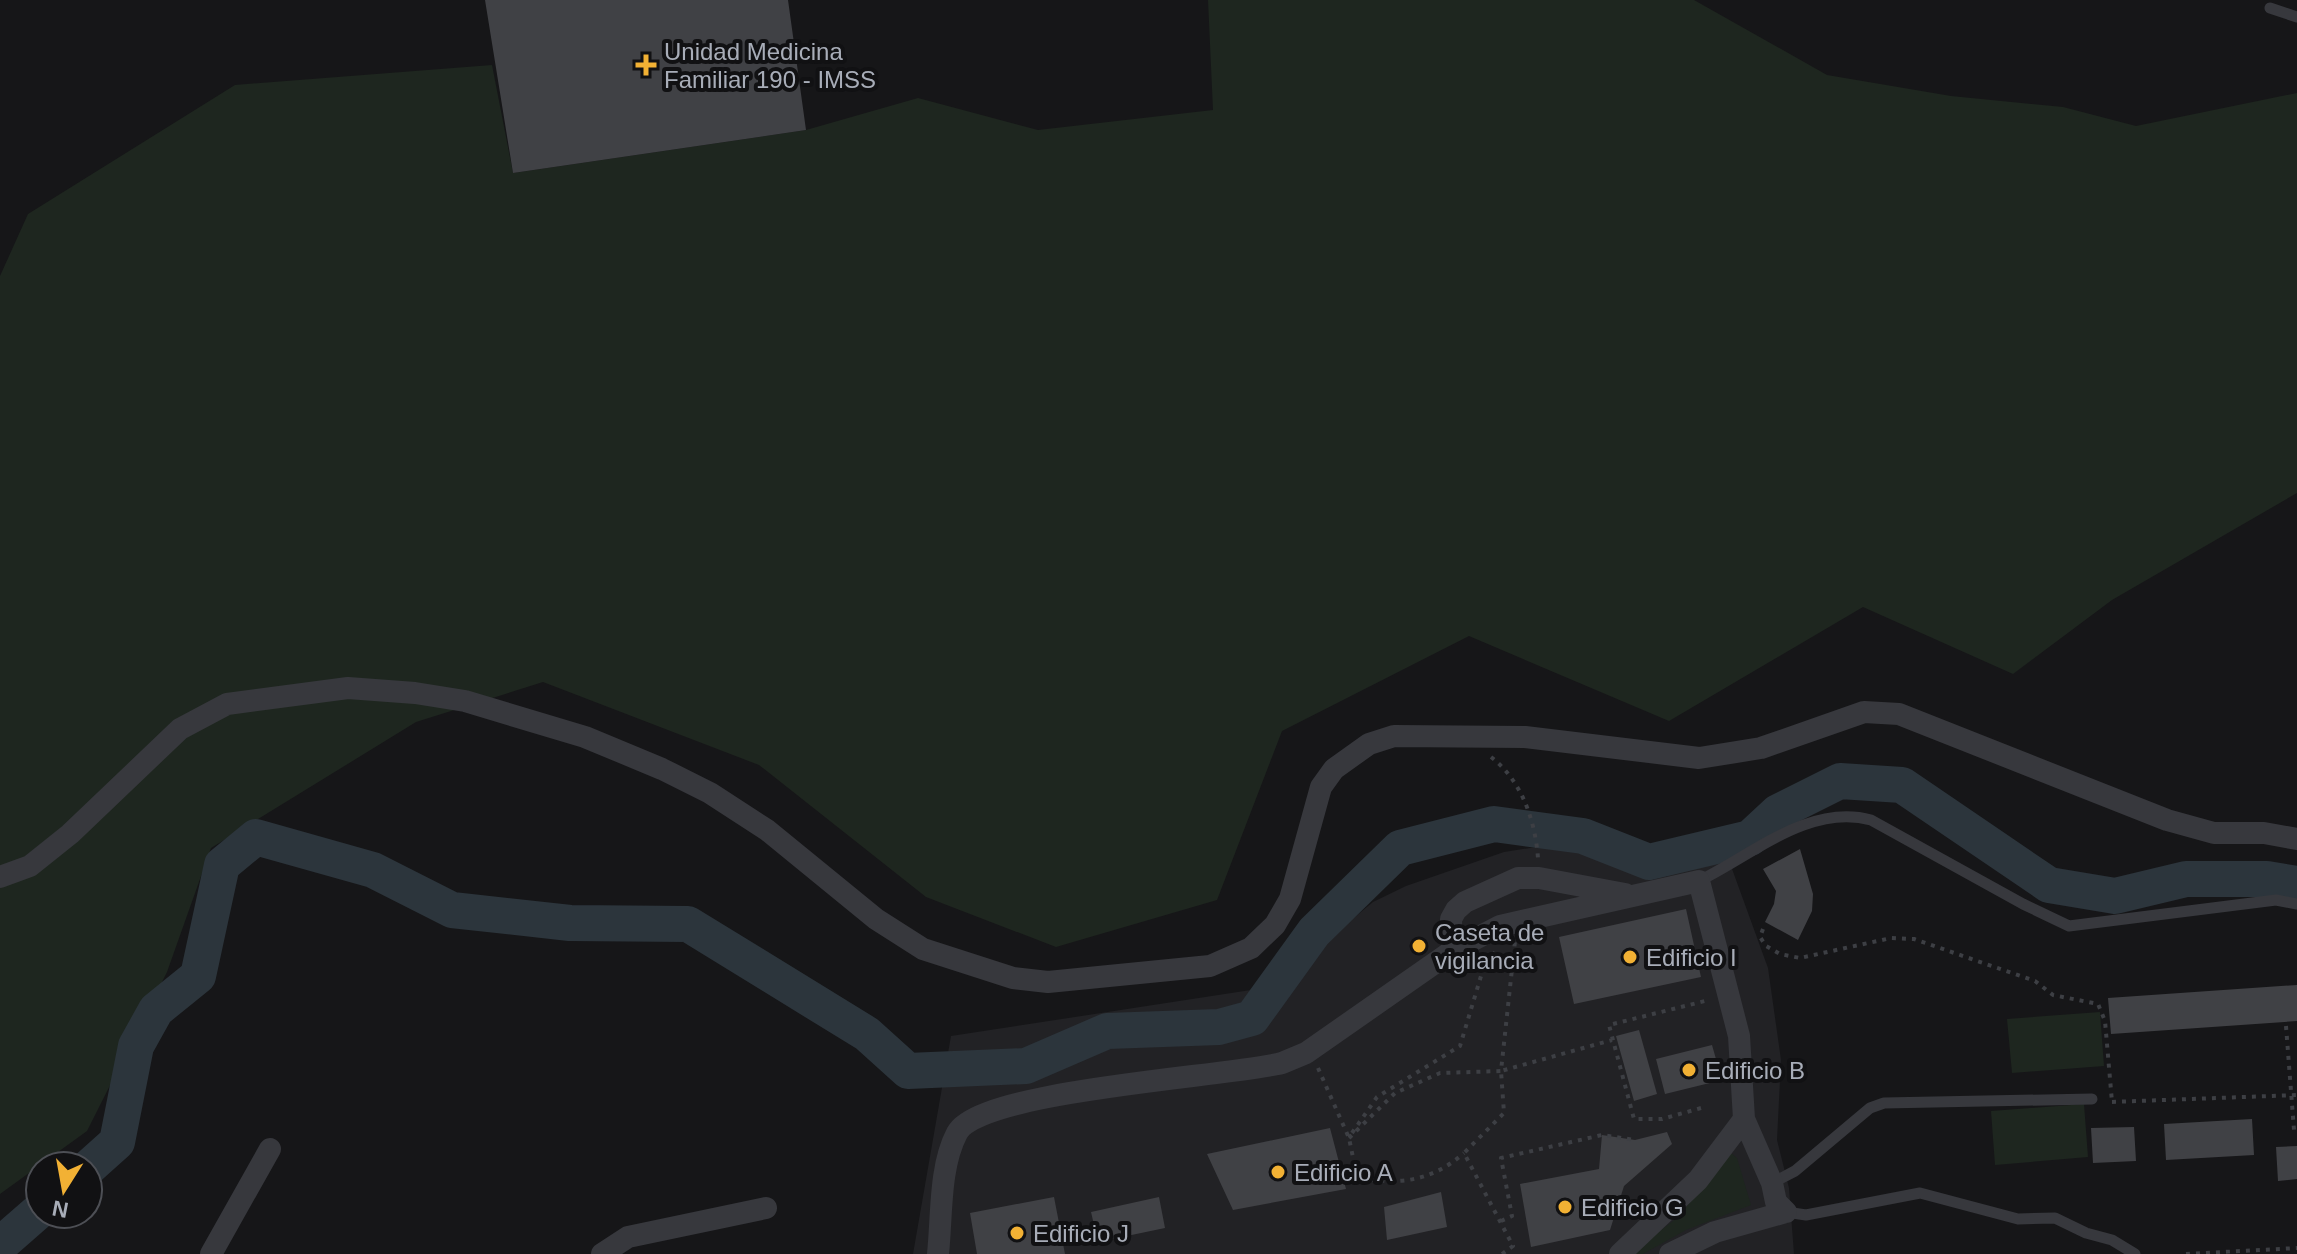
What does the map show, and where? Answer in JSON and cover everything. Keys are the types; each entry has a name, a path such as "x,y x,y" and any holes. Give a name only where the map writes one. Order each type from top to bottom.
{"street":[{"path":"0,877 30,866 70,834 180,729 227,704 348,688 415,693 465,701 570,733 662,769 710,793 767,830 876,919 923,949 1013,978 1048,982 1210,966 1251,948 1275,925 1290,899 1321,787 1334,769 1369,744 1394,736 1525,737 1699,758 1761,748 1864,712 1899,714 2167,820 2214,833 2264,833 2297,839"},
{"path":"1452,951 1451,919 1456,910 1465,902 1518,878 1539,878 1642,897"},
{"path":"938,1254 945,1180 956,1134 967,1119 1018,1102 1267,1066 1306,1053 1452,951 1522,919 1642,897 1699,881 1739,1036 1744,1119 1772,1183 1776,1202 1786,1212"},
{"path":"1620,1254 1698,1180 1744,1119"},
{"path":"211,1254 270,1149"},
{"path":"602,1254 628,1237 766,1208"},
{"path":"1670,1254 1730,1227 1786,1212"}],"lane":[{"path":"2270,8 2297,17"},
{"path":"1699,881 1785,832 1837,817 1856,816 1871,820 2034,910 2069,926 2276,900 2297,904"},
{"path":"1772,1183 1795,1171 1870,1108 1884,1103 2092,1099"},
{"path":"1786,1212 1806,1215 1920,1193 2018,1219 2055,1218 2086,1233 2112,1240 2135,1254"}],"path":[{"path":"1467,738 1507,770 1523,796 1538,849"},
{"path":"1506,940 1522,919"},
{"path":"1306,1053 1319,1069 1349,1138 1357,1177 1386,1183 1441,1172 1504,1113 1501,1071 1516,940 1522,919"},
{"path":"1763,929 1760,937 1766,946 1800,958 1876,941 1914,939 2035,981 2053,995 2098,1004 2105,1021 2112,1102"},
{"path":"1349,1138 1377,1097 1460,1046 1481,976 1499,948"},
{"path":"1701,1108 1662,1119 1634,1119 1609,1025 1716,998"},
{"path":"2286,1026 2294,1095 2294,1130"},
{"path":"1349,1138 1395,1093 1440,1073 1501,1071 1612,1040"},
{"path":"2092,1099 2112,1102 2294,1095"},
{"path":"1501,1221 1512,1216 1501,1158 1602,1135 1635,1140"},
{"path":"1464,1153 1513,1246 1502,1254"},
{"path":"2186,1254 2297,1248"}],"shaded area":[{"path":"1208,0 1694,0 1827,75 1951,96 2063,107 2136,126 2297,93 2297,493 2112,600 2013,674 1863,607 1669,721 1469,636 1282,731 1217,900 1056,947 926,897 759,765 543,682 416,722 211,848 167,972 87,1131 61,1150 24,1150 24,1177 0,1194 0,276 28,214 235,85 492,65 513,173 806,130 918,98 1038,130 1213,110"},
{"path":"1575,841 1649,862 1723,844 1768,968 1781,1060 1777,1140 1789,1188 1794,1254 913,1254 951,1036 1297,983 1326,941 1373,902 1406,886 1504,852"},
{"path":"2100,1012 2104,1066 2012,1073 2007,1019"},
{"path":"2084,1104 2088,1157 1995,1165 1991,1111"},
{"path":"1731,1153 1737,1158 1751,1205 1686,1230 1643,1254 1629,1254 1677,1218"}],"building":[{"name":"Unidad Medicina Familiar 190 - IMSS","path":"485,0 788,0 806,130 513,173"},
{"path":"1800,849 1813,894 1812,911 1798,940 1765,922 1774,904 1776,891 1763,869"},
{"name":"Edificio I","path":"1686,909 1701,977 1574,1004 1559,937"},
{"name":"Caseta de vigilancia","path":"1414,941 1424,941 1424,952 1413,951"},
{"path":"2297,985 2297,1021 2111,1034 2108,998"},
{"path":"1639,1030 1657,1094 1634,1101 1616,1036"},
{"name":"Edificio B","path":"1712,1045 1722,1080 1665,1094 1656,1059"},
{"path":"2252,1119 2254,1155 2166,1160 2164,1124"},
{"path":"2134,1127 2136,1161 2093,1163 2091,1128"},
{"name":"Edificio A","path":"1330,1128 1346,1189 1233,1210 1207,1154"},
{"name":"Edificio G","path":"1667,1132 1672,1144 1624,1186 1610,1230 1531,1247 1520,1184 1599,1169 1602,1135 1635,1140"},
{"path":"2297,1146 2297,1179 2278,1181 2276,1147"},
{"path":"1441,1192 1447,1227 1387,1240 1384,1207"},
{"name":"Edificio J","path":"1054,1197 1065,1254 977,1254 970,1213"},
{"path":"1159,1197 1165,1228 1098,1242 1091,1212"}],"waterway":[{"path":"104,1154 117,1142 136,1046 156,1010 198,976 222,865 256,837 373,870 452,910 570,923 688,924 867,1034 908,1071 1026,1066 1107,1031 1219,1027 1252,1018 1314,932 1400,848 1494,824 1583,836 1649,862 1750,838 1778,812 1840,781 1902,785 2049,885 2115,896 2186,879 2267,879 2297,884"},
{"path":"0,1245 24,1224"}],"place":[{"name":"Unidad Medicina Familiar 190 - IMSS","path":"646,65"},
{"name":"Caseta de vigilancia","path":"1419,946"},
{"name":"Edificio I","path":"1630,957"},
{"name":"Edificio B","path":"1689,1070"},
{"name":"Edificio A","path":"1278,1172"},
{"name":"Edificio G","path":"1565,1207"},
{"name":"Edificio J","path":"1017,1233"}]}
